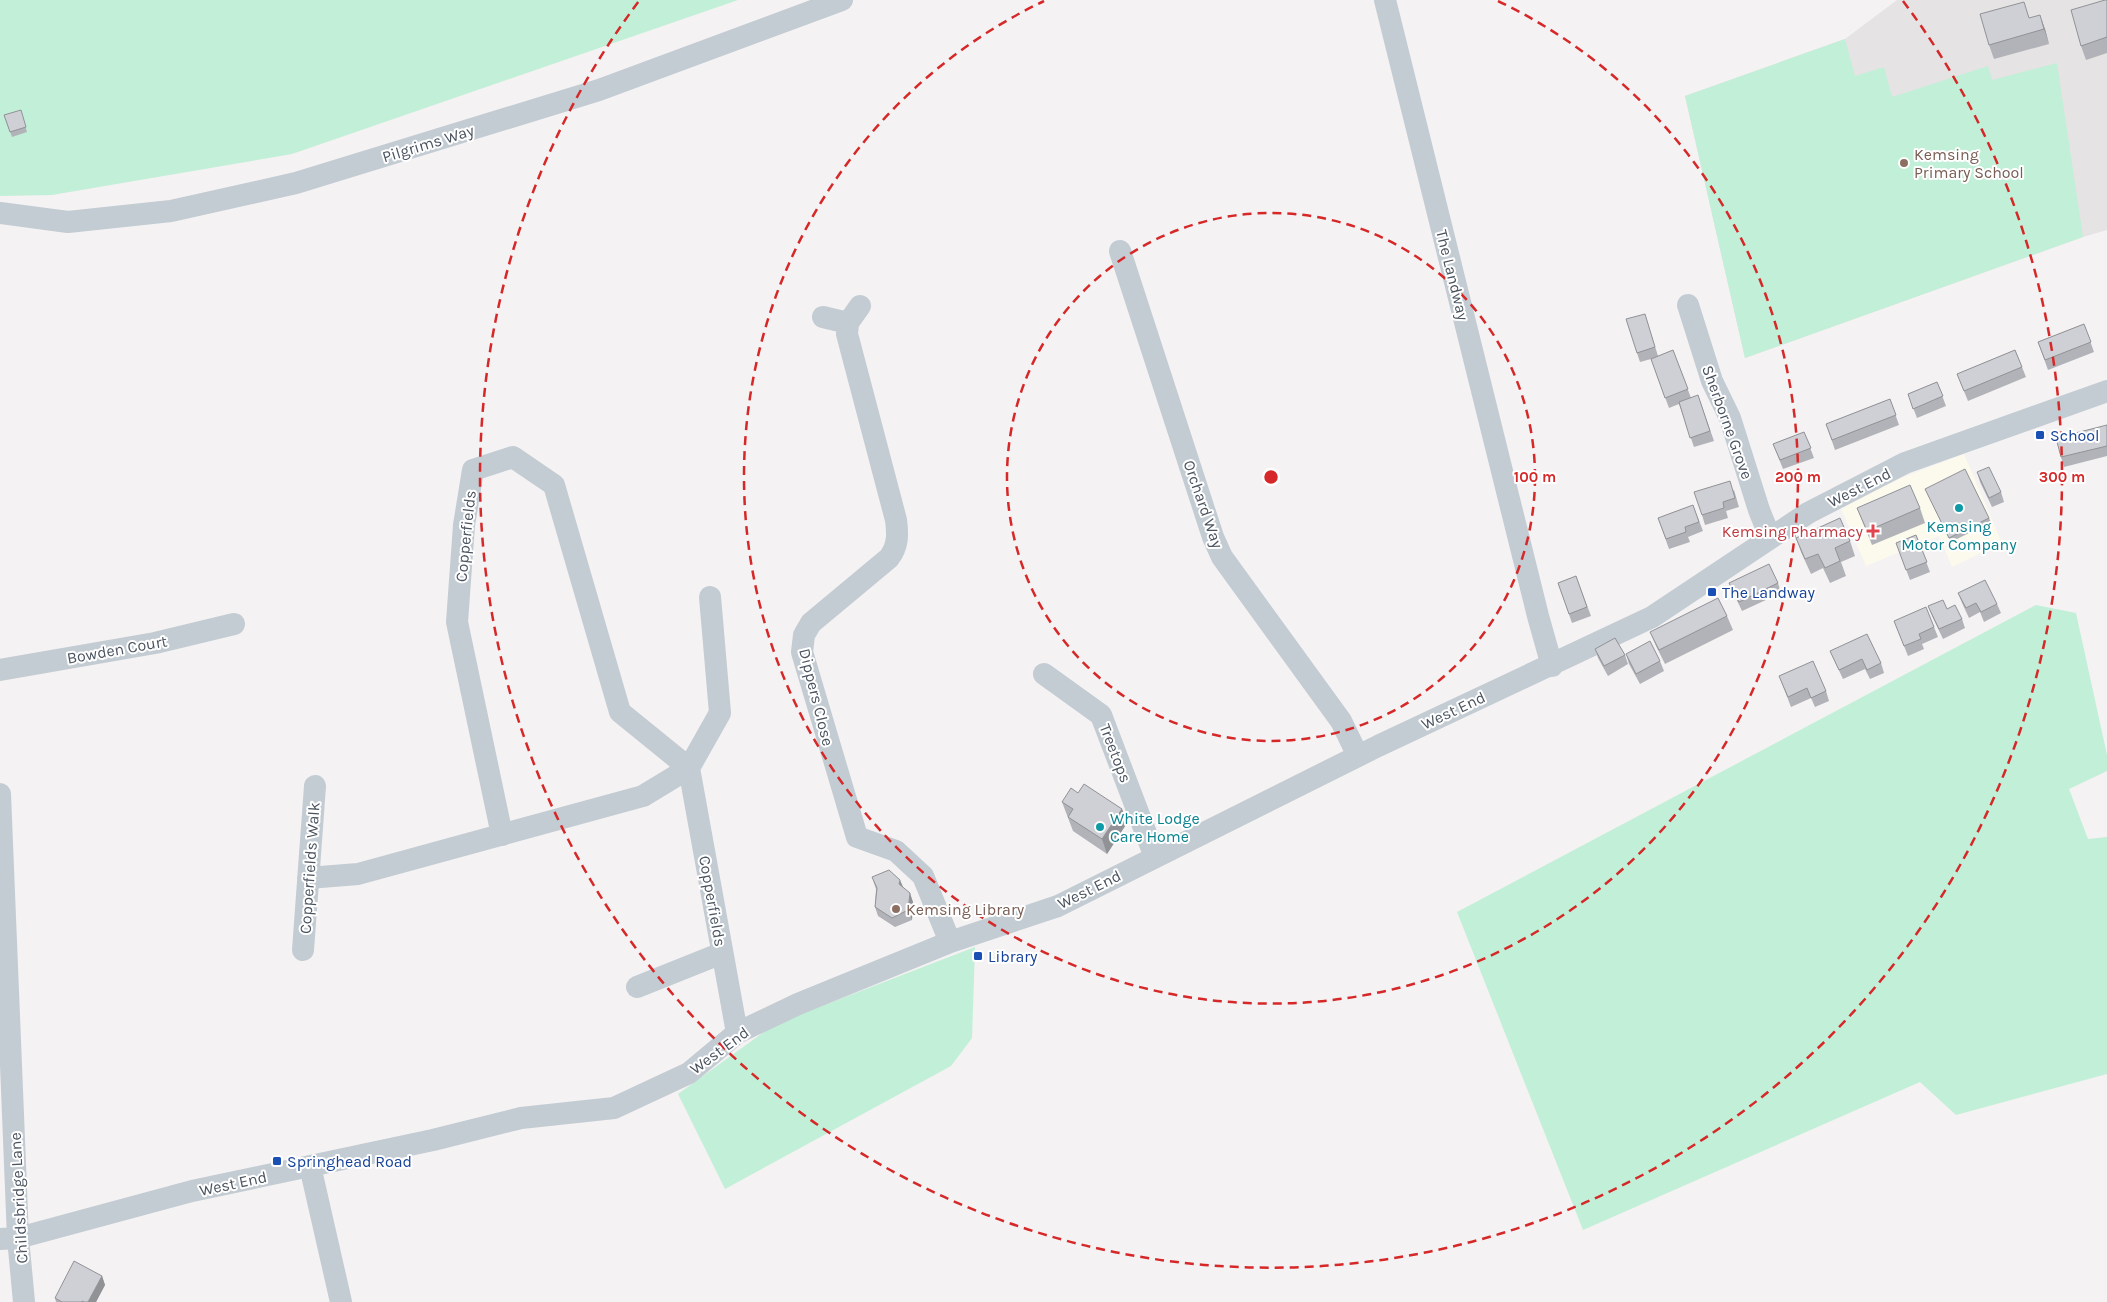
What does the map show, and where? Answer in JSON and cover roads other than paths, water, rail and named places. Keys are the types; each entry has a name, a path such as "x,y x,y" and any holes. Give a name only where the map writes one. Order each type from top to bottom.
{"street":[{"name":"Pilgrims Way","path":"0,213 68,222 171,211 296,184 599,90 842,0"},
{"name":"The Landway","path":"1385,0 1552,666"},
{"name":"Orchard Way","path":"1120,251 1213,537 1222,557 1340,721 1358,756"},
{"name":"Sherborne Grove","path":"1688,305 1712,381 1730,418 1759,510 1770,537"},
{"name":"Dippers Close","path":"823,317 854,314 847,334 896,520 897,543 889,558 811,623 804,635 802,652 856,837 896,851 923,876 950,942"},
{"name":"West End","path":"9,1238 192,1192 433,1140 521,1118 614,1108 689,1073 737,1033 798,1004 950,942 1058,906 1358,756 1552,666 1652,617 1808,513 1905,463 2107,391"},
{"name":"Copperfields","path":"502,835 457,622 464,526 473,470 513,457 554,485 620,712 689,768 737,1033"},
{"path":"308,878 358,874 643,796 689,768 720,712 710,597"},
{"name":"Bowden Court","path":"0,670 155,643 234,624"},
{"name":"Treetops","path":"1044,674 1101,715 1155,857"},
{"name":"Copperfields Walk","path":"303,950 315,786"},
{"name":"Childsbridge Lane","path":"0,794 9,1238 24,1302"},
{"path":"637,987 722,953"},
{"path":"310,1166 340,1302"}],"place":[{"name":"Kemsing Primary School","path":"1904,163"},
{"name":"School","path":"2040,435"},
{"name":"Kemsing Motor Company","path":"1959,508"},
{"name":"Kemsing Pharmacy","path":"1873,531"},
{"name":"The Landway","path":"1712,592"},
{"name":"White Lodge Care Home","path":"1100,827"},
{"name":"Kemsing Library","path":"896,909"},
{"name":"Library","path":"978,956"},
{"name":"Springhead Road","path":"277,1161"}]}
